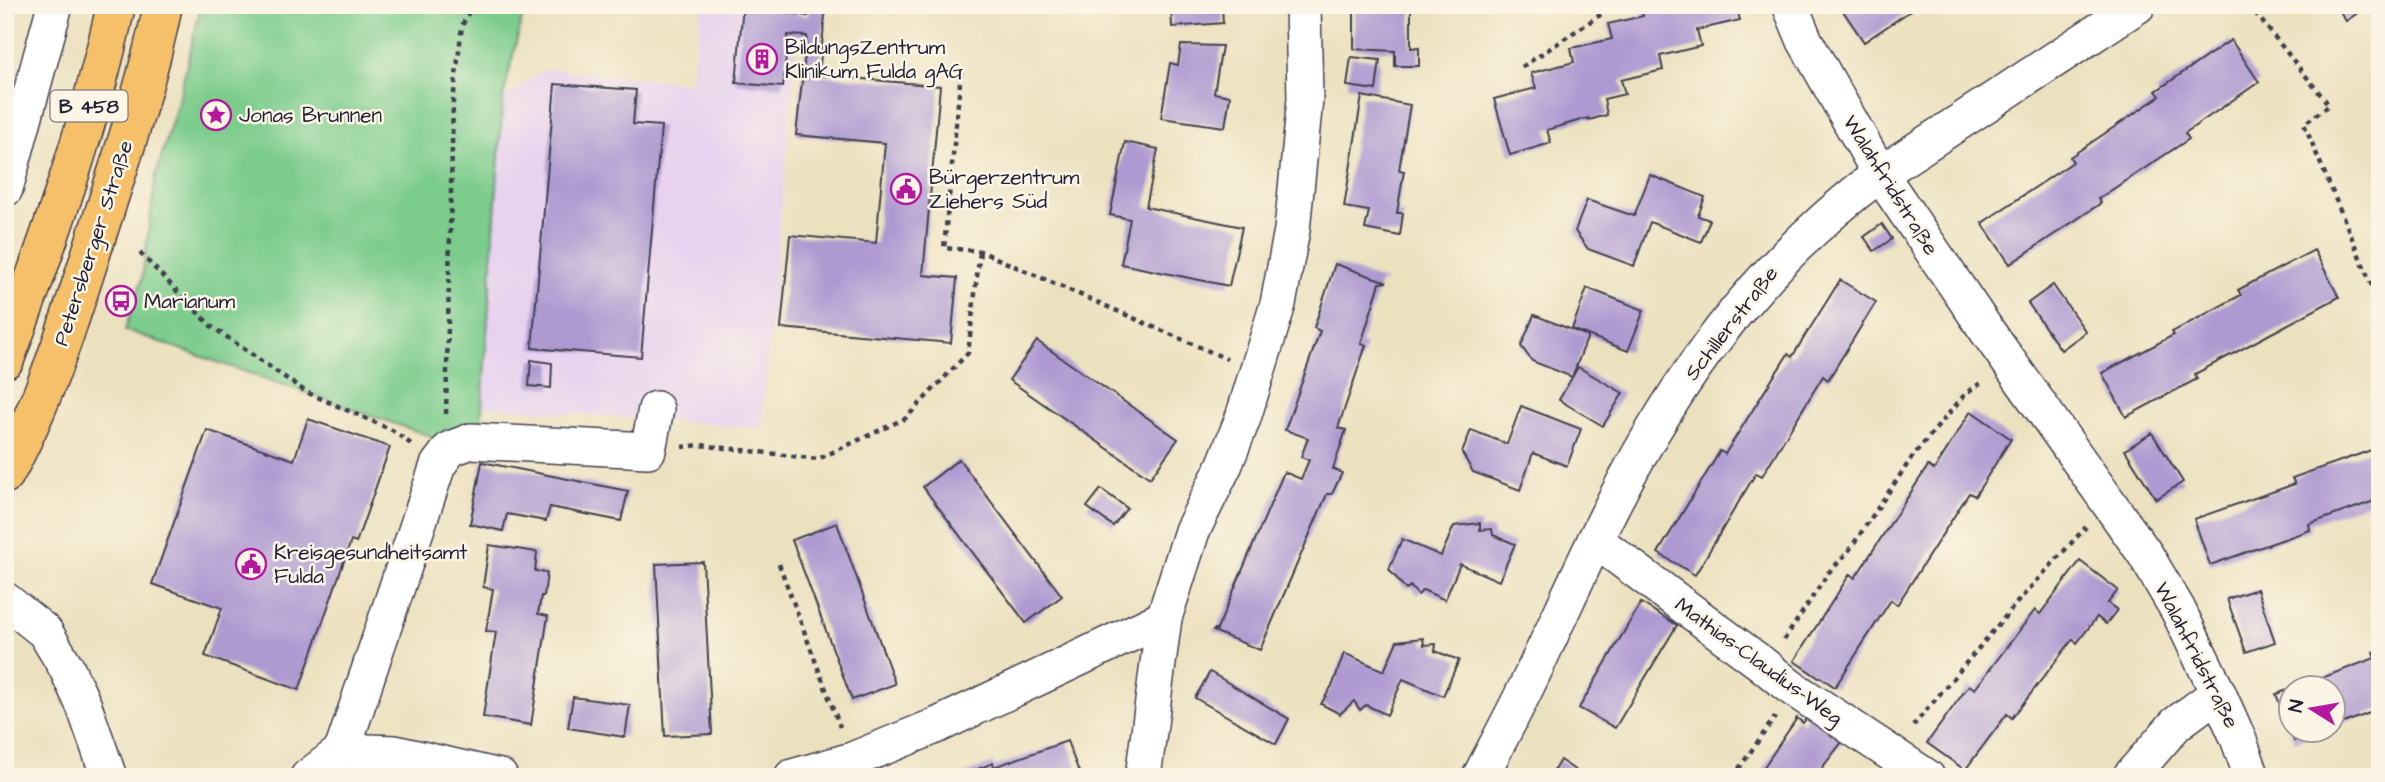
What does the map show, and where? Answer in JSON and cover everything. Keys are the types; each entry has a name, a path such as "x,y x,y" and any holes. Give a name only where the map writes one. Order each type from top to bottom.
{"main road":[{"name":"Petersberger Straße","path":"5,359 60,206 116,5"},
{"name":"Petersberger Straße","path":"5,474 48,379 80,286 127,143 163,5"}],"street":[{"path":"5,189 55,5"},
{"path":"1143,777 1164,618 1192,531 1225,464 1278,304 1293,217 1305,99 1303,5"},
{"name":"Walahfridstraße","path":"1790,5 1805,41 1880,174 2109,502 2178,610 2238,738 2252,777"},
{"name":"Schillerstraße","path":"1480,777 1530,680 1595,540 1667,408 1730,319 1770,272 1809,232 1880,174 2138,5"},
{"path":"308,777 342,751 438,465 450,449 471,441 648,450 656,409"},
{"name":"Mathias-Claudius-Weg","path":"1595,540 1788,686 1927,777"},
{"path":"5,600 45,632 66,667 84,706 109,777"},
{"path":"792,777 852,761 938,725 1164,618"},
{"path":"2130,777 2176,724 2218,693"},
{"path":"342,751 394,753 500,777"}],"path":[{"path":"140,253 211,326 306,392 392,430 438,465 448,403 453,101 462,26 472,5"},
{"path":"1522,67 1615,5"},
{"path":"2249,5 2329,105 2304,124 2380,305"},
{"path":"961,72 944,248 980,251 1257,373"},
{"path":"648,450 700,445 818,459 906,418 968,352 980,251"},
{"path":"1762,664 1778,648 1829,572 1848,552 1913,456 1966,393 1987,378 2007,357"},
{"path":"1887,751 1903,738 2020,599 2109,502"},
{"path":"779,564 852,761"},
{"path":"1733,777 1784,706 1788,686"}],"shaded area":[{"path":"702,5 800,5 761,428 482,406 503,98 546,69 691,83"}],"green space":[{"path":"201,5 525,5 503,98 479,453 125,330 142,279 156,174 179,98"}],"building":[{"name":"Bürgerzentrum Ziehers Süd","path":"743,5 790,5 789,13 808,16 809,5 826,5 819,75 940,86 923,275 957,278 951,343 781,328 790,235 876,243 885,143 796,135 807,36 788,35 783,87 736,83"},
{"path":"1171,5 1222,5 1223,23 1172,27"},
{"path":"1354,5 1411,5 1411,48 1419,47 1419,66 1395,66 1395,51 1354,49"},
{"path":"1736,5 1740,20 1697,30 1701,46 1660,56 1663,70 1621,80 1625,94 1604,99 1607,115 1547,130 1551,143 1510,155 1494,99 1536,88 1531,73 1574,62 1571,48 1612,39 1608,24 1643,16 1641,7"},
{"path":"1839,5 1919,5 1864,42"},
{"path":"2336,5 2369,5 2346,21"},
{"path":"2231,40 2259,82 2185,133 2189,139 2098,199 2101,203 2010,264 1982,223 2073,162 2070,157 2160,96 2156,91"},
{"path":"1181,45 1222,46 1214,93 1230,96 1225,127 1161,118 1170,63 1178,65"},
{"path":"1351,57 1380,60 1376,90 1347,86"},
{"path":"555,84 636,90 633,124 661,126 641,357 532,348"},
{"path":"1362,96 1410,105 1399,170 1404,171 1397,213 1403,213 1400,236 1365,229 1369,211 1344,207"},
{"path":"1125,142 1158,149 1146,207 1242,227 1229,286 1121,264 1130,219 1110,215"},
{"path":"1650,175 1705,197 1698,216 1710,220 1701,242 1650,222 1634,266 1588,249 1575,231 1587,200 1634,216"},
{"path":"1882,224 1892,239 1874,251 1864,237"},
{"path":"2314,250 2339,297 2195,374 2197,379 2126,417 2102,373 2241,295 2238,290"},
{"path":"1335,264 1387,282 1380,283 1361,344 1366,345 1338,428 1346,430 1333,469 1342,473 1332,494 1327,494 1260,650 1213,631 1217,630 1284,472 1301,479 1309,460 1301,457 1308,438 1285,430 1320,331 1314,328"},
{"path":"1840,280 1876,302 1828,380 1823,376 1762,476 1756,473 1695,575 1658,553 1720,451 1725,454 1788,354 1792,357"},
{"path":"2053,285 2086,332 2061,350 2028,303"},
{"path":"1587,288 1644,310 1628,351 1572,329"},
{"path":"1534,315 1588,336 1572,377 1532,361 1521,346"},
{"path":"1037,341 1178,439 1150,478 1009,380"},
{"path":"531,360 552,363 551,388 529,386"},
{"path":"1578,367 1623,393 1603,426 1559,400"},
{"path":"1521,406 1581,429 1567,466 1533,453 1520,490 1473,472 1462,453 1471,430 1507,444"},
{"path":"1971,411 2011,439 1975,496 1969,493 1897,605 1891,600 1835,687 1794,661 1850,574 1855,578 1928,466 1934,470"},
{"name":"Kreisgesundheitsamt Fulda","path":"308,419 390,447 356,543 351,541 299,690 205,656 222,608 152,584 207,430 294,460"},
{"path":"2152,433 2183,482 2156,499 2125,450"},
{"path":"2380,447 2380,499 2309,524 2310,530 2210,565 2194,519 2295,484 2292,478"},
{"path":"959,459 1062,596 1026,623 923,487"},
{"path":"482,462 628,491 621,521 550,507 546,521 507,514 503,531 470,524"},
{"path":"1101,489 1127,508 1113,526 1087,507"},
{"path":"837,523 895,684 852,700 792,540"},
{"path":"1480,523 1480,530 1492,529 1493,535 1515,544 1499,581 1460,564 1445,600 1423,590 1418,595 1410,586 1406,590 1389,569 1402,539 1441,556 1454,526"},
{"path":"489,545 537,552 535,571 547,573 538,614 548,616 531,725 483,717 496,632 486,631 493,589 483,587"},
{"path":"2080,561 2118,590 2108,603 2117,610 2106,624 2097,617 2077,643 2073,639 2012,718 2007,714 1965,770 1927,743 1969,685 1975,689 2035,610 2040,614"},
{"path":"703,562 712,734 665,736 656,564"},
{"path":"2257,589 2275,642 2246,652 2227,599"},
{"path":"1641,603 1677,625 1615,728 1579,708"},
{"path":"1423,638 1424,645 1436,644 1435,651 1459,660 1443,696 1403,679 1387,715 1366,705 1360,710 1354,701 1340,714 1321,704 1333,684 1344,653 1384,671 1397,641"},
{"path":"2380,650 2380,709 2346,722 2346,674 2332,674 2375,658 2373,652"},
{"path":"1210,672 1289,719 1276,744 1195,698"},
{"path":"573,697 630,705 625,737 568,728"},
{"path":"1809,714 1845,738 1815,777 1757,777 1797,718 1803,723"},
{"path":"1067,741 1081,777 957,777 993,763 994,767"},
{"path":"1560,760 1585,777 1550,777"}],"place":[{"name":"BildungsZentrum Klinikum Fulda gAG","path":"762,59"},
{"name":"Jonas Brunnen","path":"216,115"},
{"name":"Bürgerzentrum Ziehers Süd","path":"906,189"},
{"name":"Marianum","path":"121,301"},
{"name":"Kreisgesundheitsamt Fulda","path":"251,564"}]}
